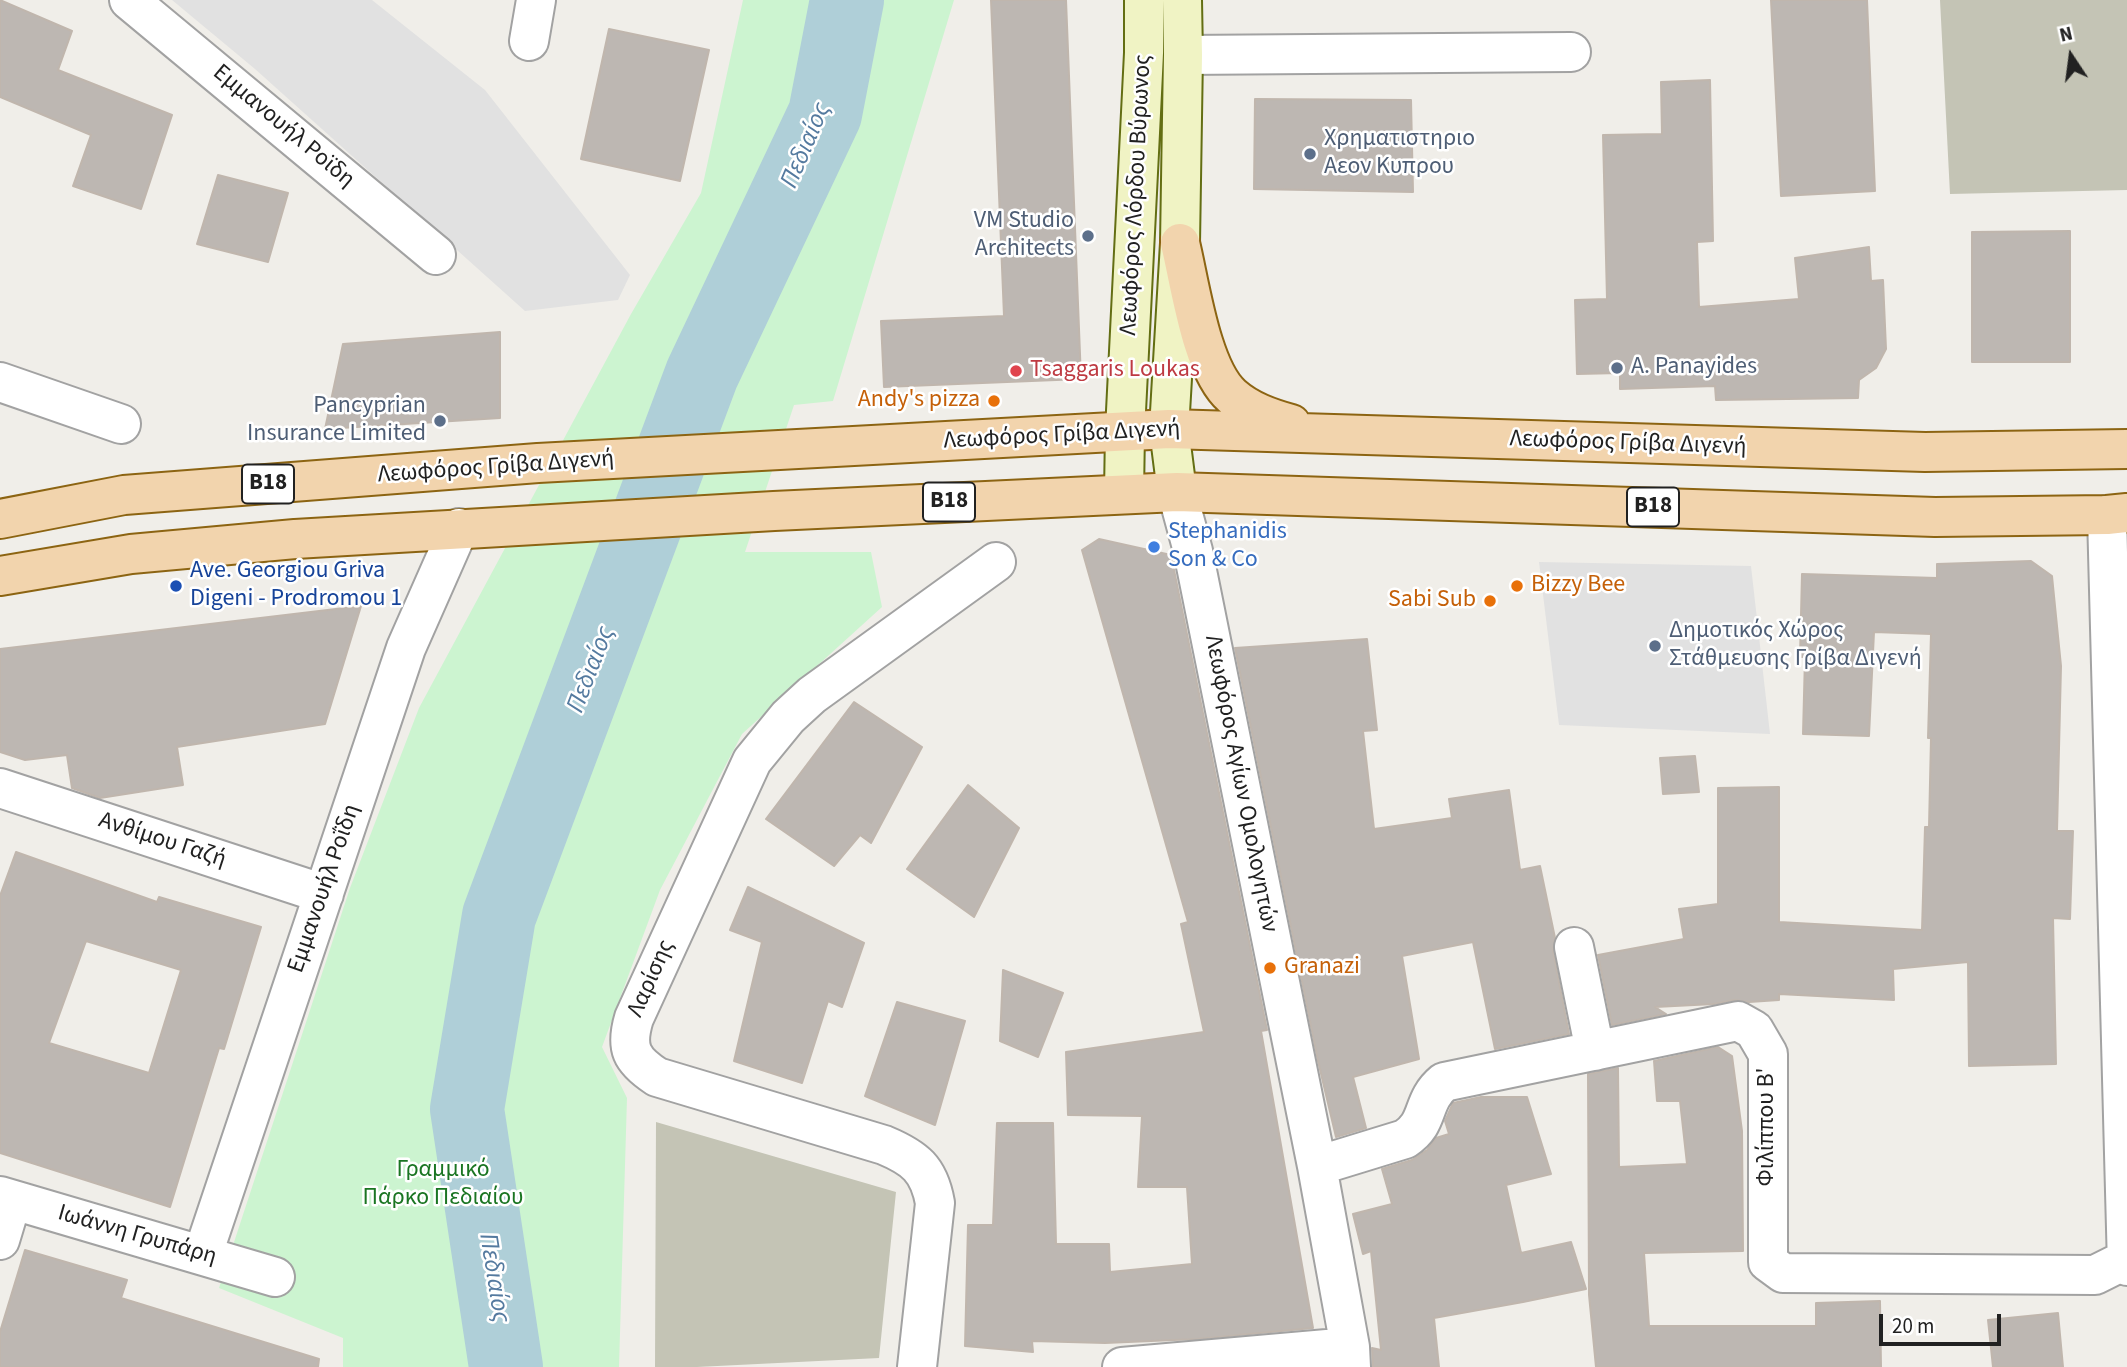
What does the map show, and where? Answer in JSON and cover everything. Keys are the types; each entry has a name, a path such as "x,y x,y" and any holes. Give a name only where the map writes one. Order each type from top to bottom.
{"main road":[{"name":"Λεωφόρος Λόρδου Βύρωνος","path":"1124,493 1144,54 1144,0"},
{"name":"Λεωφόρος Λόρδου Βύρωνος","path":"1177,492 1170,429 1180,243 1184,55 1182,0"},
{"path":"1180,243 1203,341 1213,369 1231,395 1254,412 1331,434"},
{"name":"Λεωφόρος Γρίβα Διγενή","path":"0,519 124,495 538,463 1170,429 1925,452 2127,449"},
{"name":"B18","path":"0,576 131,554 295,539 525,524 1124,493 1177,492 1935,517 2117,514"}],"street":[{"name":"Εμμανουήλ Ροϊδη","path":"129,0 436,255"},
{"path":"529,41 536,0"},
{"path":"1184,55 1571,52"},
{"path":"0,382 121,424"},
{"name":"Λεωφόρος Αγίων Ομολογητών","path":"1177,492 1193,551 1317,1166 1351,1357"},
{"path":"2117,514 2127,1266"},
{"name":"Εμμανουήλ Ροΐδη","path":"203,1254 407,648 459,528"},
{"name":"Λαρίσης","path":"917,1367 935,1203 932,1186 924,1170 900,1152 884,1145 657,1077 641,1066 631,1052 629,1034 752,761 788,717 812,695 996,562"},
{"name":"Ανθίμου Γαζή","path":"0,788 324,894"},
{"path":"1574,947 1595,1051"},
{"name":"Φιλίππου Β'","path":"1317,1166 1405,1139 1416,1132 1433,1091 1444,1082 1738,1021 1755,1030 1768,1055 1768,1262 1783,1273 2095,1275 2127,1259"},
{"path":"0,1240 6,1198"},
{"name":"Ιωάννη Γρυπάρη","path":"6,1198 275,1277"},
{"path":"1122,1367 1351,1357"}],"shaded area":[{"path":"172,0 372,0 485,90 630,275 618,300 525,311 255,69"},
{"path":"1940,0 2127,0 2127,190 1950,194"},
{"name":"Δημοτικός Χώρος Στάθμευσης Γρίβα Διγενή","path":"1539,562 1751,566 1770,734 1559,725"},
{"path":"656,1122 896,1192 879,1358 655,1367"}],"green space":[{"name":"Γραμμικό Πάρκο Πεδιαίου","path":"743,0 954,0 833,401 794,405 745,552 871,552 882,607 742,734 660,890 602,1047 627,1098 619,1367 343,1367 343,1338 219,1288 350,888 419,708 631,314 701,193"}],"building":[{"path":"0,0 72,31 58,70 172,115 141,209 73,186 91,135 0,97"},
{"path":"991,0 1066,0 1081,379 884,387 881,321 1004,316"},
{"path":"1771,0 1867,0 1875,191 1781,196"},
{"path":"609,29 709,50 680,181 581,159"},
{"path":"1710,80 1713,241 1697,242 1699,307 1799,299 1795,258 1869,247 1871,281 1883,280 1886,349 1876,368 1859,380 1858,398 1716,400 1715,386 1620,389 1620,373 1577,374 1575,300 1607,299 1603,135 1662,134 1661,82"},
{"path":"1255,99 1411,100 1413,192 1254,189"},
{"path":"218,175 288,193 268,262 197,244"},
{"path":"2070,231 2070,362 1972,362 1972,232"},
{"path":"500,332 500,418 325,429 343,344"},
{"path":"1099,539 1171,555 1267,1030 1261,1031 1313,1328 1197,1339 1105,1343 1032,1341 1033,1352 965,1346 968,1225 993,1225 997,1123 1053,1123 1056,1244 1109,1244 1110,1272 1192,1264 1187,1187 1138,1187 1142,1116 1068,1115 1066,1052 1204,1032 1181,924 1188,922 1082,550"},
{"path":"2031,561 2052,576 2061,666 2057,831 2073,831 2070,919 2053,918 2056,1064 1969,1066 1968,962 1893,969 1894,1000 1779,994 1779,1000 1734,1000 1714,1004 1655,1007 1666,1014 1612,1025 1598,955 1684,939 1679,909 1718,904 1718,788 1779,787 1779,922 1922,930 1925,827 1929,827 1931,634 1874,632 1869,736 1803,734 1805,657 1800,657 1802,574 1937,578 1937,564"},
{"path":"361,606 325,724 177,747 183,785 100,798 72,788 67,755 25,760 0,752 0,649"},
{"path":"1367,639 1377,730 1363,731 1374,829 1452,818 1449,799 1509,790 1520,870 1540,866 1555,938 1553,951 1569,1034 1495,1049 1473,942 1402,956 1419,1059 1353,1077 1366,1128 1336,1137 1318,1061 1235,648"},
{"path":"854,702 922,747 871,843 860,835 834,866 766,819"},
{"path":"1695,756 1699,792 1663,794 1660,758"},
{"path":"968,785 1019,828 974,917 907,869"},
{"path":"16,852 157,902 159,897 261,927 224,1049 219,1048 170,1207 0,1153 0,896","holes":["86,941 181,970 149,1073 49,1043"]},
{"path":"748,887 864,943 842,1007 828,1001 802,1083 734,1061 762,942 730,930"},
{"path":"1003,970 1063,993 1038,1057 1000,1041"},
{"path":"897,1002 965,1021 935,1125 865,1096"},
{"path":"1718,1047 1732,1056 1742,1131 1743,1251 1644,1253 1649,1326 1816,1326 1816,1303 1880,1301 1881,1367 1596,1367 1589,1295 1588,1074 1618,1068 1619,1167 1687,1164 1680,1101 1657,1101 1654,1061"},
{"path":"1481,1097 1527,1097 1551,1174 1506,1185 1521,1253 1571,1242 1586,1289 1434,1318 1439,1367 1373,1367 1372,1348 1381,1350 1371,1251 1363,1254 1353,1214 1392,1204 1382,1169 1412,1160 1427,1150 1436,1138 1449,1134 1445,1121 1453,1103"},
{"path":"25,1250 127,1280 121,1298 319,1359 318,1367 0,1367 0,1332"},
{"path":"2058,1313 2063,1367 1993,1367 1988,1320"}],"waterway":[{"name":"Πεδιαίος","path":"506,1367 467,1109 499,916 702,374 825,114 847,0"}],"place":[{"name":"Χρηματιστηριο Αεον Κυπρου","path":"1310,154"},
{"name":"VM Studio Architects","path":"1088,236"},
{"name":"A. Panayides","path":"1617,368"},
{"name":"Tsaggaris Loukas","path":"1016,371"},
{"name":"Andy's pizza","path":"994,401"},
{"name":"Pancyprian Insurance Limited","path":"440,421"},
{"name":"Stephanidis Son & Co","path":"1154,547"},
{"name":"Ave. Georgiou Griva Digeni - Prodromou 1","path":"176,586"},
{"name":"Bizzy Bee","path":"1517,586"},
{"name":"Sabi Sub","path":"1490,601"},
{"name":"Δημοτικός Χώρος Στάθμευσης Γρίβα Διγενή","path":"1655,646"},
{"name":"Granazi","path":"1270,968"}]}
